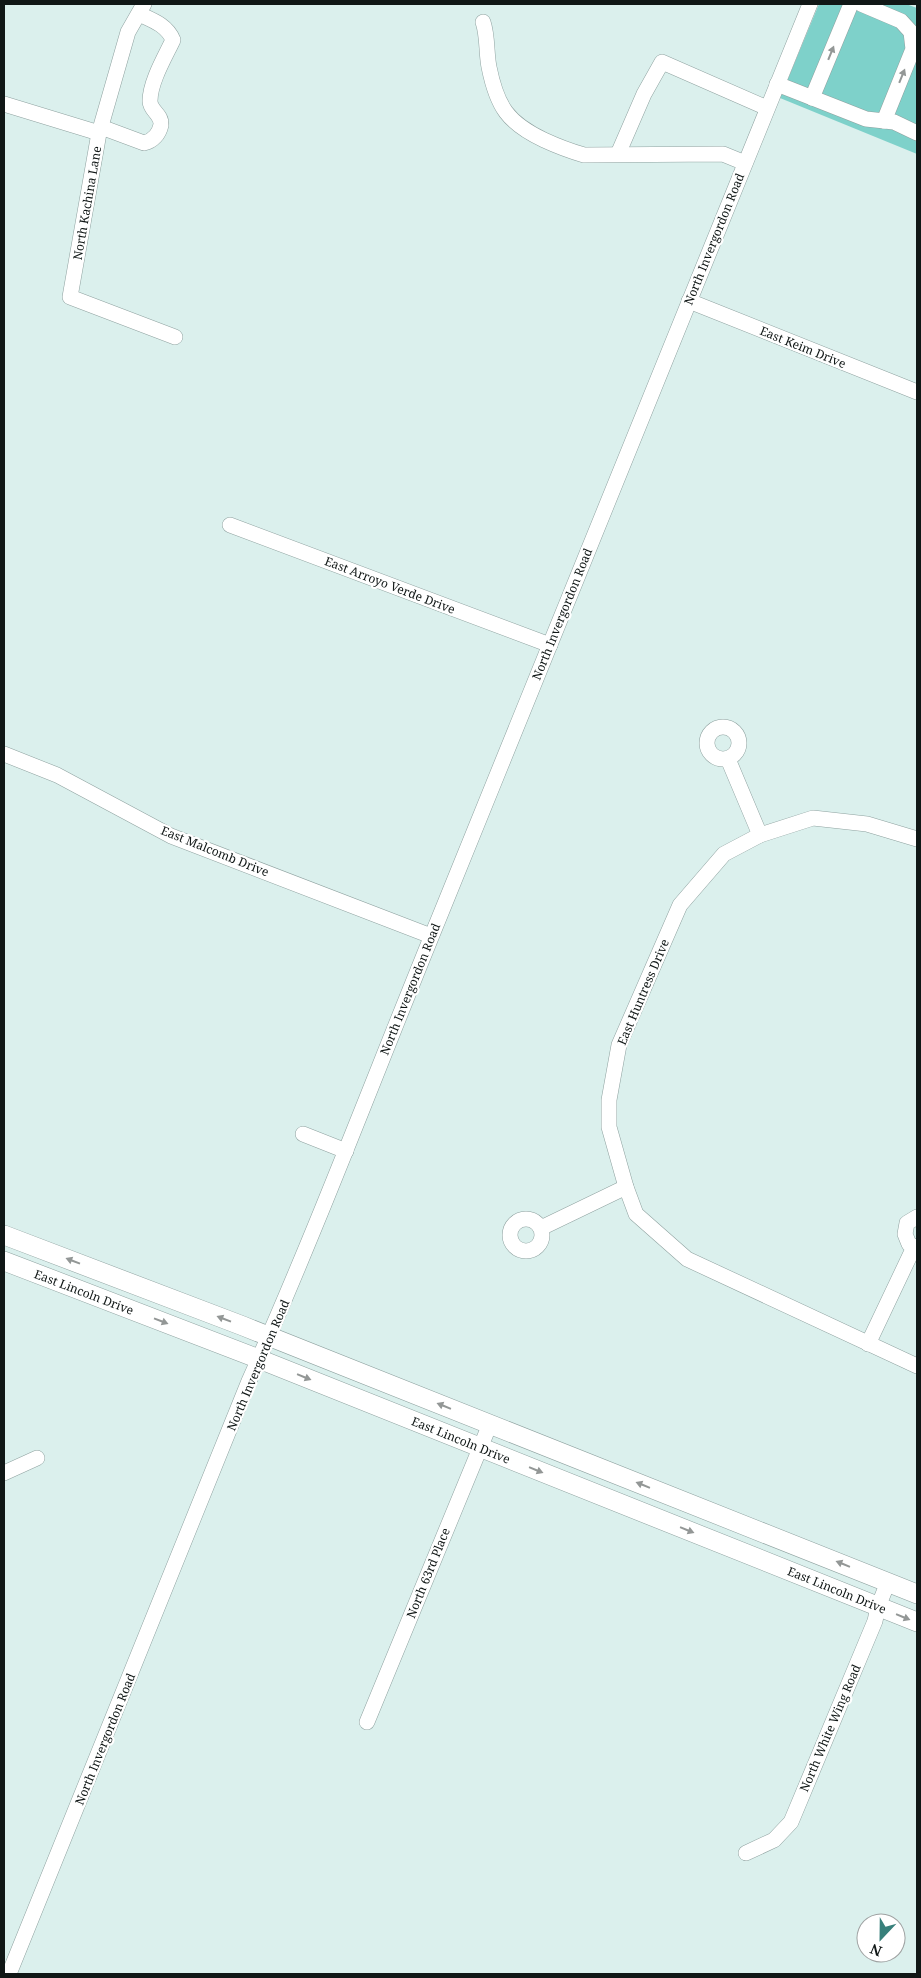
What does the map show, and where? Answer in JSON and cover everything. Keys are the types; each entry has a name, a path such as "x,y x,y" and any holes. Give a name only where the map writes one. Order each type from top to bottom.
{"main road":[{"name":"East Lincoln Drive","path":"4,1235 270,1337 917,1594"},
{"path":"10,1264 25,1243"},
{"name":"East Lincoln Drive","path":"10,1264 259,1359 917,1622"}],"street":[{"name":"North Invergordon Road","path":"9,1974 259,1359 270,1337 346,1151 431,936 810,4"},
{"path":"812,98 851,4"},
{"path":"861,4 901,21 911,32 913,49 884,121"},
{"path":"4,104 144,143 150,142 157,135 161,123 159,115 152,108 150,101 157,74 173,40 164,26 142,9"},
{"name":"North Kachina Lane","path":"142,9 128,32 100,130 70,297 175,338"},
{"path":"483,22 488,39 489,65 499,101 512,121 522,129 570,152 584,155 723,154 745,163"},
{"path":"618,154 644,94 662,62 767,108"},
{"path":"777,84 866,119 894,122 917,132"},
{"path":"630,128 639,147 650,154"},
{"name":"East Keim Drive","path":"689,301 917,392"},
{"name":"East Arroyo Verde Drive","path":"230,525 550,645"},
{"name":"East Malcomb Drive","path":"4,754 57,775 171,836 431,936"},
{"path":"728,759 760,835"},
{"name":"East Huntress Drive","path":"917,839 867,824 813,818 760,835 724,854 680,904 619,1045 609,1100 609,1127 626,1187 636,1214 687,1260 917,1366"},
{"path":"303,1134 346,1151"},
{"path":"541,1228 626,1187"},
{"path":"868,1344 916,1248 906,1239 905,1229 911,1220 917,1217"},
{"name":"North 63rd Place","path":"367,1722 490,1424"},
{"path":"4,1472 37,1458"},
{"name":"North White Wing Road","path":"746,1853 774,1840 791,1822 875,1621 878,1607 888,1582"}],"shaded area":[{"path":"819,4 906,4 917,8 917,154 780,98"}]}
